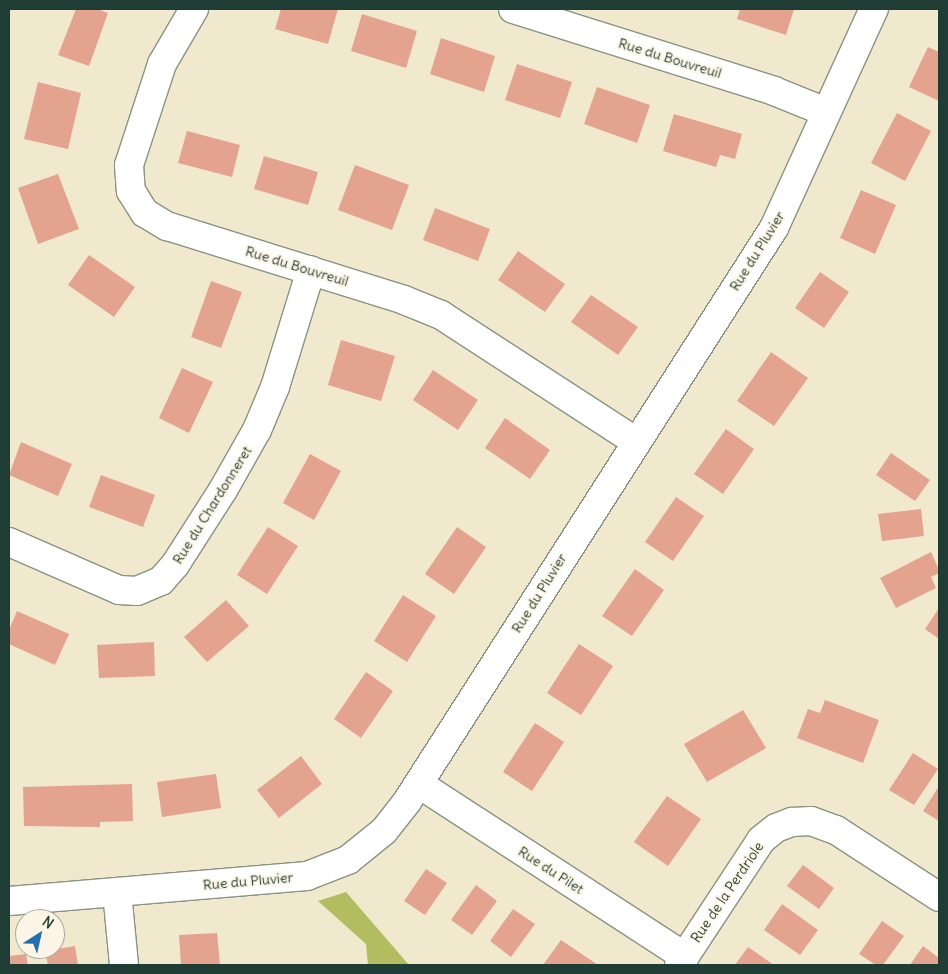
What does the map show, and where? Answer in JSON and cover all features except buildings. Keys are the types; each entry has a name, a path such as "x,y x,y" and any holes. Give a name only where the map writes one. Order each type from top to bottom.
{"street":[{"name":"Rue du Bouvreuil","path":"194,9 170,48 144,116 129,165 131,191 145,213 159,223 311,270 441,314 635,442"},
{"name":"Rue du Bouvreuil","path":"513,9 774,91 826,112"},
{"name":"Rue du Pluvier","path":"9,901 294,878 333,868 373,842 418,784 635,442 774,228 874,9"},
{"name":"Rue du Chardonneret","path":"9,542 119,590 137,591 161,581 218,498 257,430 275,387 311,270"},
{"name":"Rue du Pilet","path":"418,784 682,961"},
{"name":"Rue de la Perdriole","path":"682,961 761,840 776,828 792,822 811,821 836,830 939,897"},
{"path":"117,892 124,965"}],"green space":[{"path":"346,892 409,965 368,965 366,944 318,901"}]}
